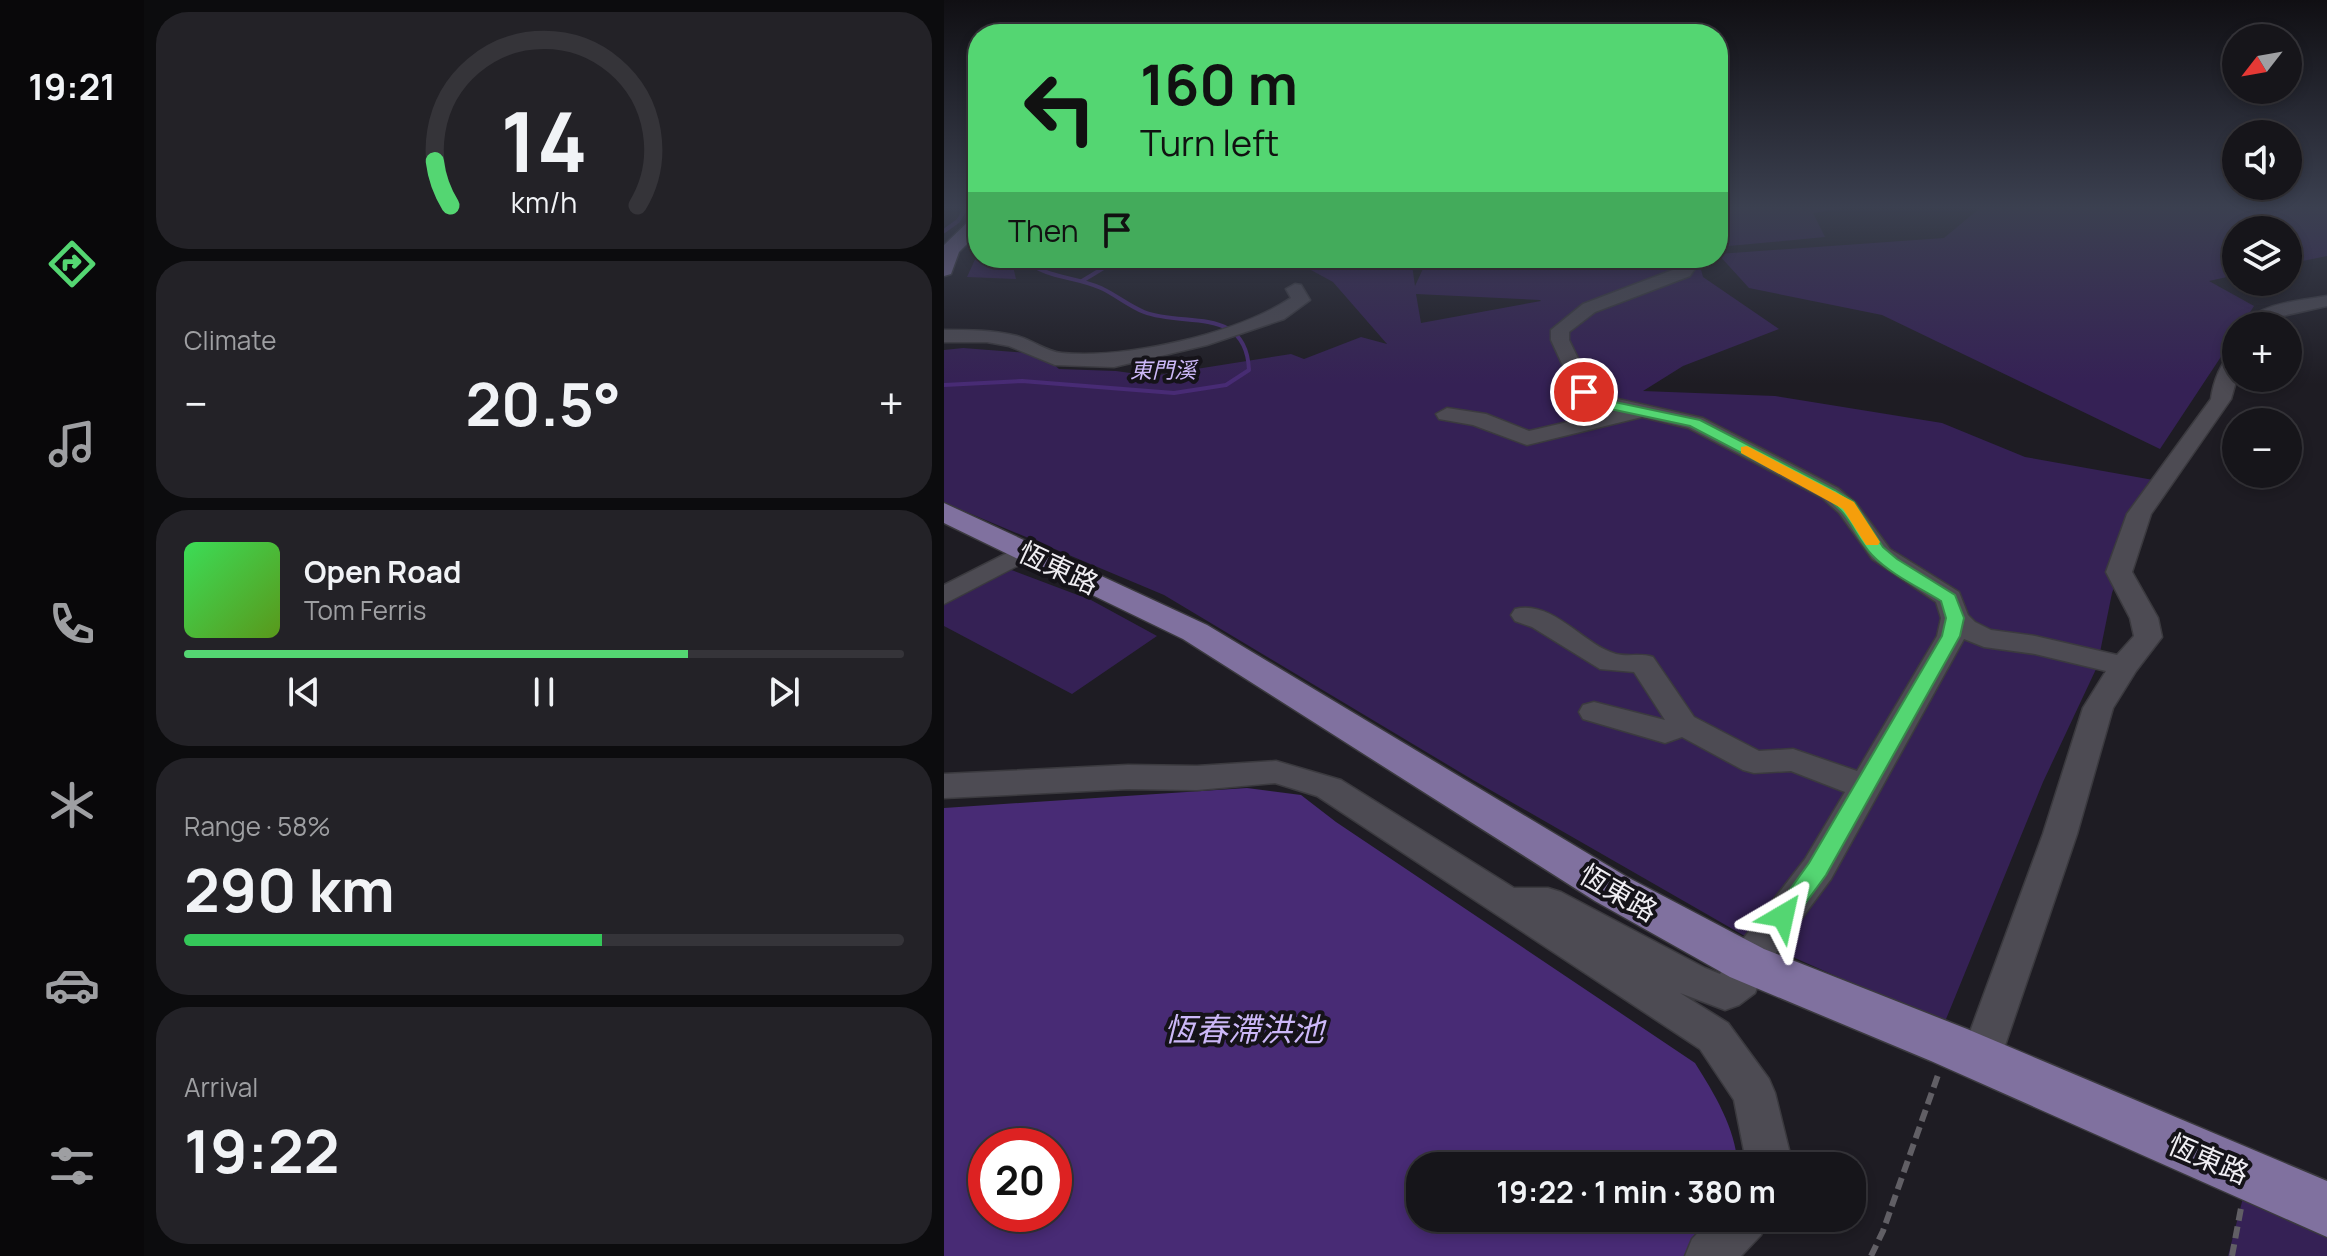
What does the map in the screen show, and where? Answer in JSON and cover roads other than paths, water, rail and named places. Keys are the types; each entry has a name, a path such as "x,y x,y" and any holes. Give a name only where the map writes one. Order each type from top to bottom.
{"main road":[{"name":"恆東路","path":"945,514 1195,632 1611,889 1747,963 1965,1052 2327,1209"}],"street":[{"path":"1687,268 1684,272 1589,308 1560,330 1560,340 1584,392 1606,404 1695,423 1830,493 1849,506 1877,550 1949,598 1955,618 1965,628 1984,638 2035,645 2124,666"},
{"path":"944,336 987,336 1014,341 1055,359 1081,361 1143,357 1250,325 1297,305 1301,300 1295,289"},
{"path":"2284,312 2327,301"},
{"path":"1965,1052 2060,834 2098,708 2124,666 2148,637 2144,618 2119,572 2139,514 2221,399 2222,392"},
{"path":"1447,414 1478,419 1527,438 1644,411"},
{"path":"944,596 1027,551"},
{"path":"1525,615 1542,621 1610,663 1643,663 1683,724 1754,762 1793,760 1864,786"},
{"path":"1509,903 1548,902 1691,980 1725,993 1741,981 1747,963 1818,869 1951,636 1955,618"},
{"path":"1594,712 1665,732 1683,724"},
{"path":"944,786 1128,777 1197,778 1276,772 1329,788 1714,1036 1754,1093 1767,1152"},
{"path":"1709,1256 1731,1232"}],"water":[{"name":"恆春滯洪池","path":"1247,788 1301,795 1336,822 1695,1063 1723,1112 1736,1152 1406,1152 1406,1232 1726,1232 1709,1256 944,1256 944,808"}],"waterway":[{"name":"東門溪","path":"944,385 1022,381 1174,393 1226,385 1249,370 1245,350 1237,336 1225,327 1144,312 1101,288 1038,268"},
{"path":"1082,281 1103,268"}]}
